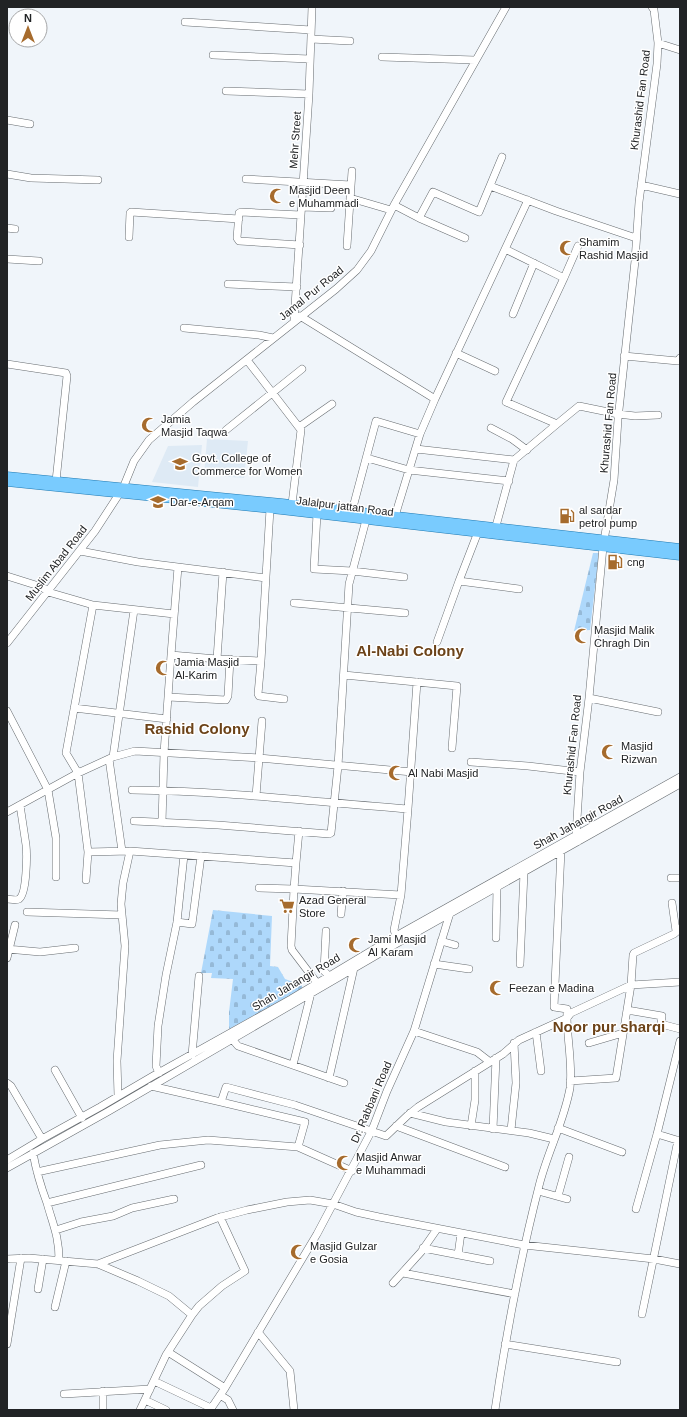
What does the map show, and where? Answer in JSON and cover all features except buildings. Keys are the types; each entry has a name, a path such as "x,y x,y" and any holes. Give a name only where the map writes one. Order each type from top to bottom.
{"main road":[{"name":"Jalalpur jattan Road","path":"7,482 56,481 121,491 270,509 292,504 352,511 384,518 478,532 680,548"},
{"name":"Jalalpur jattan Road","path":"7,482 282,506 317,514 366,520 395,516 496,526 551,537"},
{"name":"Jalalpur jattan Road","path":"604,543 680,556"}],"street":[{"name":"Mehr Street","path":"294,321 309,94 312,7"},
{"name":"Jamal Pur Road","path":"121,491 134,460 149,440 272,338 336,289 356,270 371,251 393,208 506,7"},
{"name":"Khurashid Fan Road","path":"577,838 580,772 589,698 604,543 614,480 618,414 641,185 657,64 658,43 656,22 652,7"},
{"path":"185,22 311,30"},
{"path":"311,39 350,41"},
{"path":"658,43 680,50"},
{"path":"213,55 310,59"},
{"path":"382,57 475,60"},
{"path":"226,91 309,94"},
{"path":"7,120 30,124"},
{"path":"419,218 433,192 479,212 502,157"},
{"path":"346,246 352,171"},
{"path":"7,174 32,178 98,180"},
{"path":"246,179 351,185"},
{"path":"641,185 680,194"},
{"path":"490,186 636,238"},
{"path":"350,198 393,208 465,238"},
{"path":"395,516 420,434 456,352 528,200"},
{"path":"302,206 331,208"},
{"path":"129,237 131,212 239,219"},
{"path":"300,245 239,241 237,238 239,213 241,212 302,215"},
{"path":"7,228 15,228"},
{"path":"557,424 506,402 578,246"},
{"path":"505,249 564,278"},
{"path":"7,258 39,261"},
{"path":"513,314 534,263"},
{"path":"228,284 297,287"},
{"path":"300,316 435,399"},
{"path":"184,328 259,335 272,338"},
{"path":"456,352 495,371"},
{"path":"624,356 678,361 680,358"},
{"path":"247,360 301,430 292,504"},
{"path":"7,364 66,373 67,376 56,481"},
{"path":"226,430 302,368"},
{"path":"299,428 332,404"},
{"path":"496,526 514,460 578,406 635,416 658,415"},
{"path":"352,511 376,421 420,434"},
{"path":"491,428 512,439 527,450"},
{"path":"416,449 514,460"},
{"path":"367,458 409,470 509,481"},
{"name":"Muslim Abad Road","path":"7,643 80,551 121,491"},
{"path":"270,509 258,694 259,696 284,699"},
{"path":"317,514 314,569 352,571 404,577"},
{"path":"134,822 218,825 329,834 332,833 338,766 349,584 366,520"},
{"path":"437,642 478,532"},
{"path":"80,551 138,562 266,578"},
{"path":"162,823 164,753 178,567"},
{"path":"217,658 223,572"},
{"path":"7,576 42,587 48,592 93,605 174,614"},
{"path":"459,581 519,589"},
{"path":"294,603 405,613"},
{"path":"86,880 88,852 78,773 66,753 93,605"},
{"path":"118,1096 117,1061 125,946 121,904 126,851 111,758 120,713 134,610"},
{"path":"171,655 261,661"},
{"path":"168,697 226,700 228,696 230,659"},
{"path":"344,675 457,686 452,748"},
{"path":"396,936 394,930 401,895 418,682"},
{"path":"589,698 658,712"},
{"path":"74,708 167,719"},
{"path":"7,711 48,790 56,838 56,878"},
{"path":"256,796 262,721"},
{"path":"7,812 78,773 111,758 135,752 259,758 412,772"},
{"path":"471,762 528,766 580,772"},
{"name":"Shah Jahangir Road","path":"7,1160 192,1055 396,936 577,838 680,777"},
{"path":"577,838 680,784"},
{"path":"132,790 163,790 256,796 334,804 408,809"},
{"path":"7,899 20,899 25,878 26,846 20,805"},
{"path":"299,831 291,946 292,950 317,983"},
{"name":"Shah Jahangir Road","path":"7,1168 524,872 561,850 577,838"},
{"path":"495,1410 505,1344 524,1245 538,1191 568,1094 570,1081 566,1008 554,1007 561,850"},
{"path":"88,852 126,851 296,863"},
{"path":"159,1073 156,1066 158,1026 166,975 177,922 184,855"},
{"path":"177,922 192,924 201,856"},
{"path":"520,964 524,872"},
{"path":"671,878 680,878"},
{"path":"496,938 497,887"},
{"path":"259,888 401,895"},
{"path":"341,914 343,891"},
{"path":"570,1081 616,1078 631,985 633,955 634,952 674,934 678,930 672,903"},
{"path":"27,912 122,915"},
{"name":"Dr. Rabbani Road","path":"210,1409 225,1388 317,1234 352,1171 372,1130 387,1091 414,1031 450,913"},
{"path":"7,958 15,925"},
{"path":"326,931 324,971 328,976"},
{"path":"441,941 455,945"},
{"path":"8,950 40,952 75,948"},
{"path":"434,964 469,969"},
{"path":"329,1078 354,968"},
{"path":"192,1055 199,976"},
{"path":"221,1102 226,1087 295,1105 386,1136 410,1113 503,1054 514,1043 566,1018 570,1013 631,985 680,982"},
{"path":"293,1065 311,993"},
{"path":"627,1010 662,1016 661,1024 680,1029"},
{"path":"414,1031 477,1052 493,1060"},
{"path":"536,1032 541,1071"},
{"path":"589,1043 623,1033"},
{"path":"232,1039 238,1046 344,1083"},
{"path":"636,1208 657,1134 680,1041"},
{"path":"511,1130 516,1083 514,1043"},
{"path":"493,1060 493,1129"},
{"path":"55,1070 82,1118"},
{"path":"471,1126 475,1100 475,1071"},
{"path":"7,1084 11,1086 42,1139"},
{"path":"151,1086 305,1122 298,1147"},
{"path":"410,1113 446,1122 493,1129 511,1130 554,1139"},
{"path":"396,1126 505,1166"},
{"path":"558,1128 622,1152"},
{"path":"642,1314 679,1140 657,1134"},
{"path":"37,1172 160,1145 208,1140 298,1147 352,1171"},
{"path":"33,1153 46,1203 56,1230 63,1261 55,1307"},
{"path":"558,1196 569,1157"},
{"path":"46,1203 201,1165"},
{"path":"538,1191 567,1199"},
{"path":"56,1230 81,1222 113,1216 132,1208 174,1199"},
{"path":"98,1264 220,1217 287,1202 310,1200 333,1204 356,1212 524,1245 680,1264"},
{"path":"140,1410 166,1355 192,1315 199,1306 222,1286 245,1271 220,1217"},
{"path":"393,1283 437,1229"},
{"path":"458,1255 461,1233"},
{"path":"423,1248 490,1260"},
{"path":"7,1260 21,1258 44,1259 98,1264 138,1280 169,1296 192,1315"},
{"path":"7,1344 21,1258"},
{"path":"38,1289 44,1259"},
{"path":"402,1273 515,1294"},
{"path":"258,1332 290,1371 294,1410"},
{"path":"505,1344 617,1362"},
{"path":"168,1352 225,1388"},
{"path":"154,1381 210,1409"},
{"path":"64,1394 150,1389"},
{"path":"103,1392 103,1410"},
{"path":"220,1395 228,1400 233,1410"},
{"path":"145,1400 166,1410"}],"shaded area":[{"path":"207,439 248,441 244,478 204,475"},
{"name":"Govt. College of Commerce for Women","path":"202,445 198,487 152,482 168,446"}],"green space":[{"path":"593,553 599,553 590,630 574,631"},
{"path":"213,910 272,916 270,966 278,967 285,979 302,985 302,989 229,1029 229,1012 233,979 211,978 212,973 201,973"}],"place":[{"name":"Masjid Deen e Muhammadi","path":"277,196"},
{"name":"Shamim Rashid Masjid","path":"567,248"},
{"name":"Jamia Masjid Taqwa","path":"149,425"},
{"name":"Govt. College of Commerce for Women","path":"180,464"},
{"name":"Dar-e-Arqam","path":"158,502"},
{"name":"al sardar petrol pump","path":"567,516"},
{"name":"cng","path":"615,562"},
{"name":"Masjid Malik Chragh Din","path":"582,636"},
{"name":"Jamia Masjid Al-Karim","path":"163,668"},
{"name":"Masjid Rizwan","path":"609,752"},
{"name":"Al Nabi Masjid","path":"396,773"},
{"name":"Azad General Store","path":"287,906"},
{"name":"Jami Masjid Al Karam","path":"356,945"},
{"name":"Feezan e Madina","path":"497,988"},
{"name":"Masjid Anwar e Muhammadi","path":"344,1163"},
{"name":"Masjid Gulzar e Gosia","path":"298,1252"}],"district":[{"name":"Al-Nabi Colony","path":"410,650"},
{"name":"Rashid Colony","path":"197,728"},
{"name":"Noor pur sharqi","path":"609,1026"}]}
